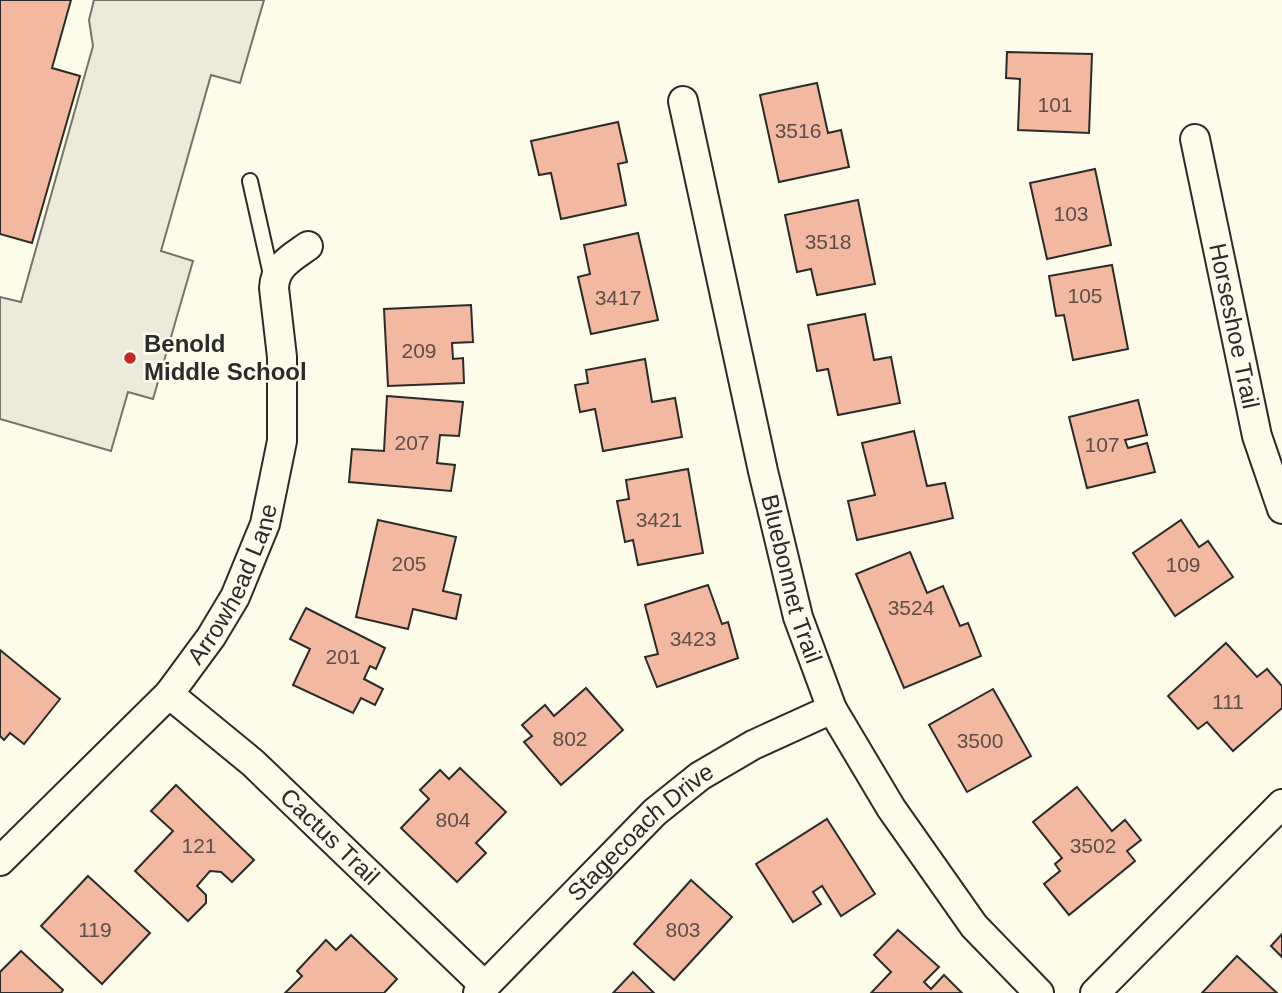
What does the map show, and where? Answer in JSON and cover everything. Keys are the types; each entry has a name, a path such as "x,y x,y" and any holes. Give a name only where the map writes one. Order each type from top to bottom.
{"street":[{"name":"Bluebonnet Trail","path":"683,101 763,471 798,617 832,709 891,808 974,926 1039,993"},
{"name":"Horseshoe Trail","path":"1195,139 1258,436 1282,509"},
{"path":"274,288 274,278 282,264 308,246"},
{"name":"Arrowhead Lane","path":"0,860 169,694 211,637 235,597 265,524 282,441 282,357 274,288"},
{"name":"Cactus Trail","path":"169,694 253,763 481,989"},
{"name":"Stagecoach Drive","path":"481,989 656,811 701,776 753,745 832,709"},
{"path":"1095,993 1282,804"}],"lane":[{"path":"250,181 274,288"}],"shaded area":[{"path":"94,0 264,0 240,83 211,75 161,251 193,261 153,399 128,392 111,451 0,419 0,297 21,302 93,46 89,20"}],"building":[{"path":"0,0 71,0 52,68 80,76 32,243 0,234"},
{"path":"1007,52 1092,54 1089,133 1018,130 1020,79 1006,78"},
{"path":"817,83 828,133 841,130 849,167 779,182 760,95"},
{"path":"618,122 627,162 618,164 626,205 561,219 551,173 539,175 531,141"},
{"path":"1095,169 1111,245 1047,259 1030,183"},
{"path":"858,200 875,284 817,295 811,269 797,272 785,215"},
{"path":"638,233 658,320 591,334 578,277 590,274 584,245"},
{"path":"1112,265 1128,349 1073,360 1064,315 1056,316 1049,276"},
{"path":"471,305 473,342 452,343 453,359 463,358 464,383 388,386 384,309"},
{"path":"865,314 874,360 891,357 900,403 838,415 828,369 817,371 808,325"},
{"path":"645,359 652,402 675,398 682,437 603,451 595,409 580,412 575,385 588,383 586,370"},
{"path":"387,396 463,402 459,436 440,435 437,463 455,465 451,491 349,482 352,449 384,451"},
{"path":"1138,400 1147,435 1125,440 1128,448 1147,443 1155,472 1087,488 1069,417"},
{"path":"914,431 927,486 945,483 953,518 857,540 848,501 875,495 862,443"},
{"path":"688,469 703,553 638,565 633,540 625,542 617,501 629,499 626,480"},
{"path":"378,520 456,537 443,591 461,595 456,619 413,609 408,629 356,617"},
{"path":"1181,520 1199,547 1208,541 1233,577 1175,616 1133,553"},
{"path":"910,552 927,593 943,586 960,626 968,623 981,656 904,688 856,574"},
{"path":"708,585 722,624 728,622 738,658 657,687 645,657 658,654 645,605"},
{"path":"306,608 385,648 376,669 370,666 364,679 383,689 375,705 361,698 353,713 293,685 310,649 290,639"},
{"path":"1226,643 1257,677 1267,669 1282,686 1282,708 1233,751 1207,722 1198,729 1168,696"},
{"path":"0,650 60,699 24,744 10,733 4,740 0,736"},
{"path":"586,688 623,730 561,785 524,742 532,736 522,725 545,705 554,716"},
{"path":"993,689 1031,756 967,792 929,725"},
{"path":"460,768 506,812 476,843 486,853 457,882 401,828 429,799 420,790 440,770 449,779"},
{"path":"176,785 254,860 232,882 221,872 210,871 197,886 206,895 206,903 188,921 135,871 173,831 151,811"},
{"path":"1077,787 1112,831 1125,820 1141,840 1127,851 1135,861 1069,915 1044,884 1060,871 1055,864 1062,858 1033,822"},
{"path":"827,819 875,894 841,916 822,886 813,892 821,904 793,922 756,864"},
{"path":"88,876 150,933 102,984 41,926"},
{"path":"691,880 732,917 674,980 634,944"},
{"path":"898,930 939,967 924,982 931,989 944,975 962,993 871,993 891,972 874,955"},
{"path":"1282,934 1282,957 1271,946"},
{"path":"351,935 397,979 384,993 285,993 302,976 297,971 326,940 336,950"},
{"path":"21,951 63,990 61,993 0,993 0,972"},
{"path":"1237,956 1277,993 1202,993"},
{"path":"633,972 654,993 613,993"}],"place":[{"name":"Benold Middle School","path":"130,358"}]}
